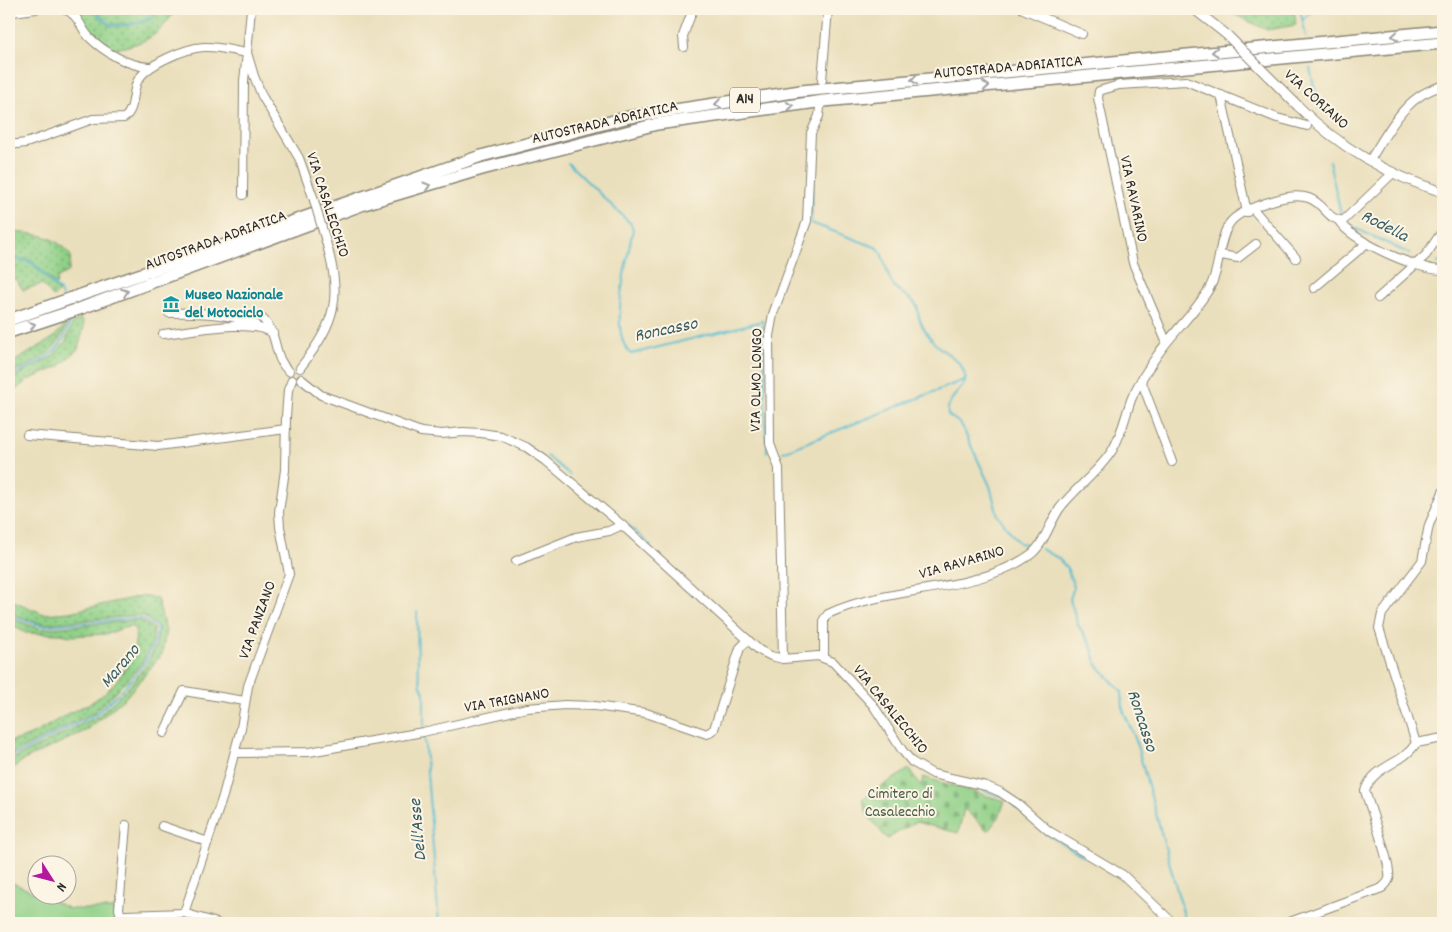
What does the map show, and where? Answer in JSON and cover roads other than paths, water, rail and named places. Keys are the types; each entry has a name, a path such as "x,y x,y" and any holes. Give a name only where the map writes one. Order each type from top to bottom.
{"highway":[{"name":"AUTOSTRADA ADRIATICA","path":"9,320 481,156 629,117 801,91 1443,31"},
{"name":"AUTOSTRADA ADRIATICA","path":"9,332 80,309 364,204 482,169 657,124 824,101 1443,42"}],"main road":[{"name":"VIA CORIANO","path":"1194,9 1227,35 1334,139 1394,172 1439,191 1443,199"}],"street":[{"path":"12,12 36,9"},
{"path":"63,9 76,16 89,36 111,53 131,64 149,68"},
{"name":"VIA CASALECCHIO","path":"243,195 244,81 251,9"},
{"path":"684,47 683,36 693,9"},
{"path":"822,80 828,9"},
{"path":"1023,9 1082,34"},
{"path":"9,145 26,143 93,119 124,118 131,108 137,82 149,68 204,47 247,53"},
{"name":"VIA CASALECCHIO","path":"247,53 262,96 299,158 313,197 333,265 336,289 328,326 300,368"},
{"name":"VIA CORIANO","path":"1103,88 1173,81 1186,82 1277,118 1307,126"},
{"path":"1370,160 1407,106 1430,89 1443,86"},
{"name":"VIA RAVARINO","path":"1103,88 1099,91 1098,98 1130,254 1166,341"},
{"path":"1222,95 1250,211 1296,258"},
{"name":"VIA OLMO LONGO","path":"783,659 779,468 770,444 769,336 773,314 807,221 811,134 819,116 820,108"},
{"path":"1394,172 1350,216 1338,221 1347,231 1367,243 1428,270 1443,270"},
{"name":"VIA RAVARINO","path":"824,657 824,619 828,614 887,596 997,571 1032,554 1060,508 1112,451 1123,431 1131,400 1141,380 1166,341 1187,319 1209,288 1230,224 1236,217 1277,199 1302,194 1316,200 1338,221"},
{"path":"1378,298 1417,265 1443,230"},
{"path":"1314,288 1367,243"},
{"path":"1221,255 1238,258 1256,244"},
{"path":"169,313 188,312 243,319 273,333"},
{"path":"258,315 268,322 282,366 289,371"},
{"path":"163,334 241,326 262,327"},
{"path":"294,367 300,368 303,375 298,382 289,377 289,371 294,367"},
{"path":"301,379 321,395 421,432 442,434 463,432 501,436 526,447 545,460 622,525 759,650 783,659 824,657"},
{"name":"VIA PANZANO","path":"184,912 235,753 244,701 289,574 279,512 285,470 288,390 292,380"},
{"path":"1141,380 1172,462"},
{"path":"27,435 158,446 286,429"},
{"path":"1416,743 1379,628 1382,614 1422,561 1429,525 1443,492"},
{"path":"516,561 576,537 609,531 622,525"},
{"name":"VIA TRIGNANO","path":"235,753 309,752 423,732 526,708 565,705 632,710 707,734 714,729 740,648 748,640"},
{"name":"VIA CASALECCHIO","path":"824,657 833,662 873,704 902,750 912,762 933,774 986,786 1000,792 1049,831 1123,875 1173,923"},
{"path":"164,733 184,691 244,701"},
{"path":"1287,923 1382,888 1388,883 1390,877 1385,856 1365,791 1371,777 1397,761 1416,743 1443,738"},
{"path":"120,921 119,909 126,825"},
{"path":"162,826 208,842"},
{"path":"120,921 126,915 184,912 216,923"}],"waterway":[{"name":"Marano","path":"92,9 110,25 144,21 159,9"},
{"name":"Roncasso","path":"820,61 824,9"},
{"name":"Rodella","path":"1300,9 1306,36"},
{"name":"Rodella","path":"1303,19 1314,9"},
{"name":"Rodella","path":"1310,68 1319,109"},
{"name":"Roncasso","path":"815,133 811,223 878,248 883,256 892,283 917,306 920,320 928,335 936,345 960,364 965,381 950,402 948,415 961,424 990,486 998,516 1019,543 1034,545"},
{"name":"Rodella","path":"1329,161 1341,214"},
{"name":"Roncasso","path":"568,163 631,224 633,229 621,294 620,313 620,330 624,344 631,354 763,321 766,441"},
{"name":"Rodella","path":"1347,222 1351,226 1410,254"},
{"name":"Marano","path":"9,258 31,262 60,291 62,297"},
{"name":"Rodella","path":"1437,263 1443,261"},
{"name":"Marano","path":"9,376 42,360 56,349 66,333 69,318"},
{"name":"Roncasso","path":"783,452 966,379"},
{"name":"Roncasso","path":"767,445 767,452"},
{"name":"Roncasso","path":"547,456 570,475"},
{"name":"Roncasso","path":"627,524 651,546"},
{"name":"Roncasso","path":"1041,549 1058,558 1067,568 1074,587 1070,599 1078,625 1091,645 1097,665 1122,692 1123,710 1135,738 1186,923"},
{"name":"Dell'Asse","path":"417,612 418,668 424,692 424,729"},
{"name":"Marano","path":"9,613 18,619 43,626 141,618 157,628 154,644 145,662 126,686 96,714 9,758"},
{"name":"Dell'Asse","path":"424,735 439,923"},
{"name":"Roncasso","path":"984,790 1000,796"},
{"name":"Roncasso","path":"1014,806 1048,835 1085,857"}],"place":[{"name":"Museo Nazionale del Motociclo","path":"171,304"}],"park label":[{"name":"Cimitero di Casalecchio","path":"900,803"}]}
